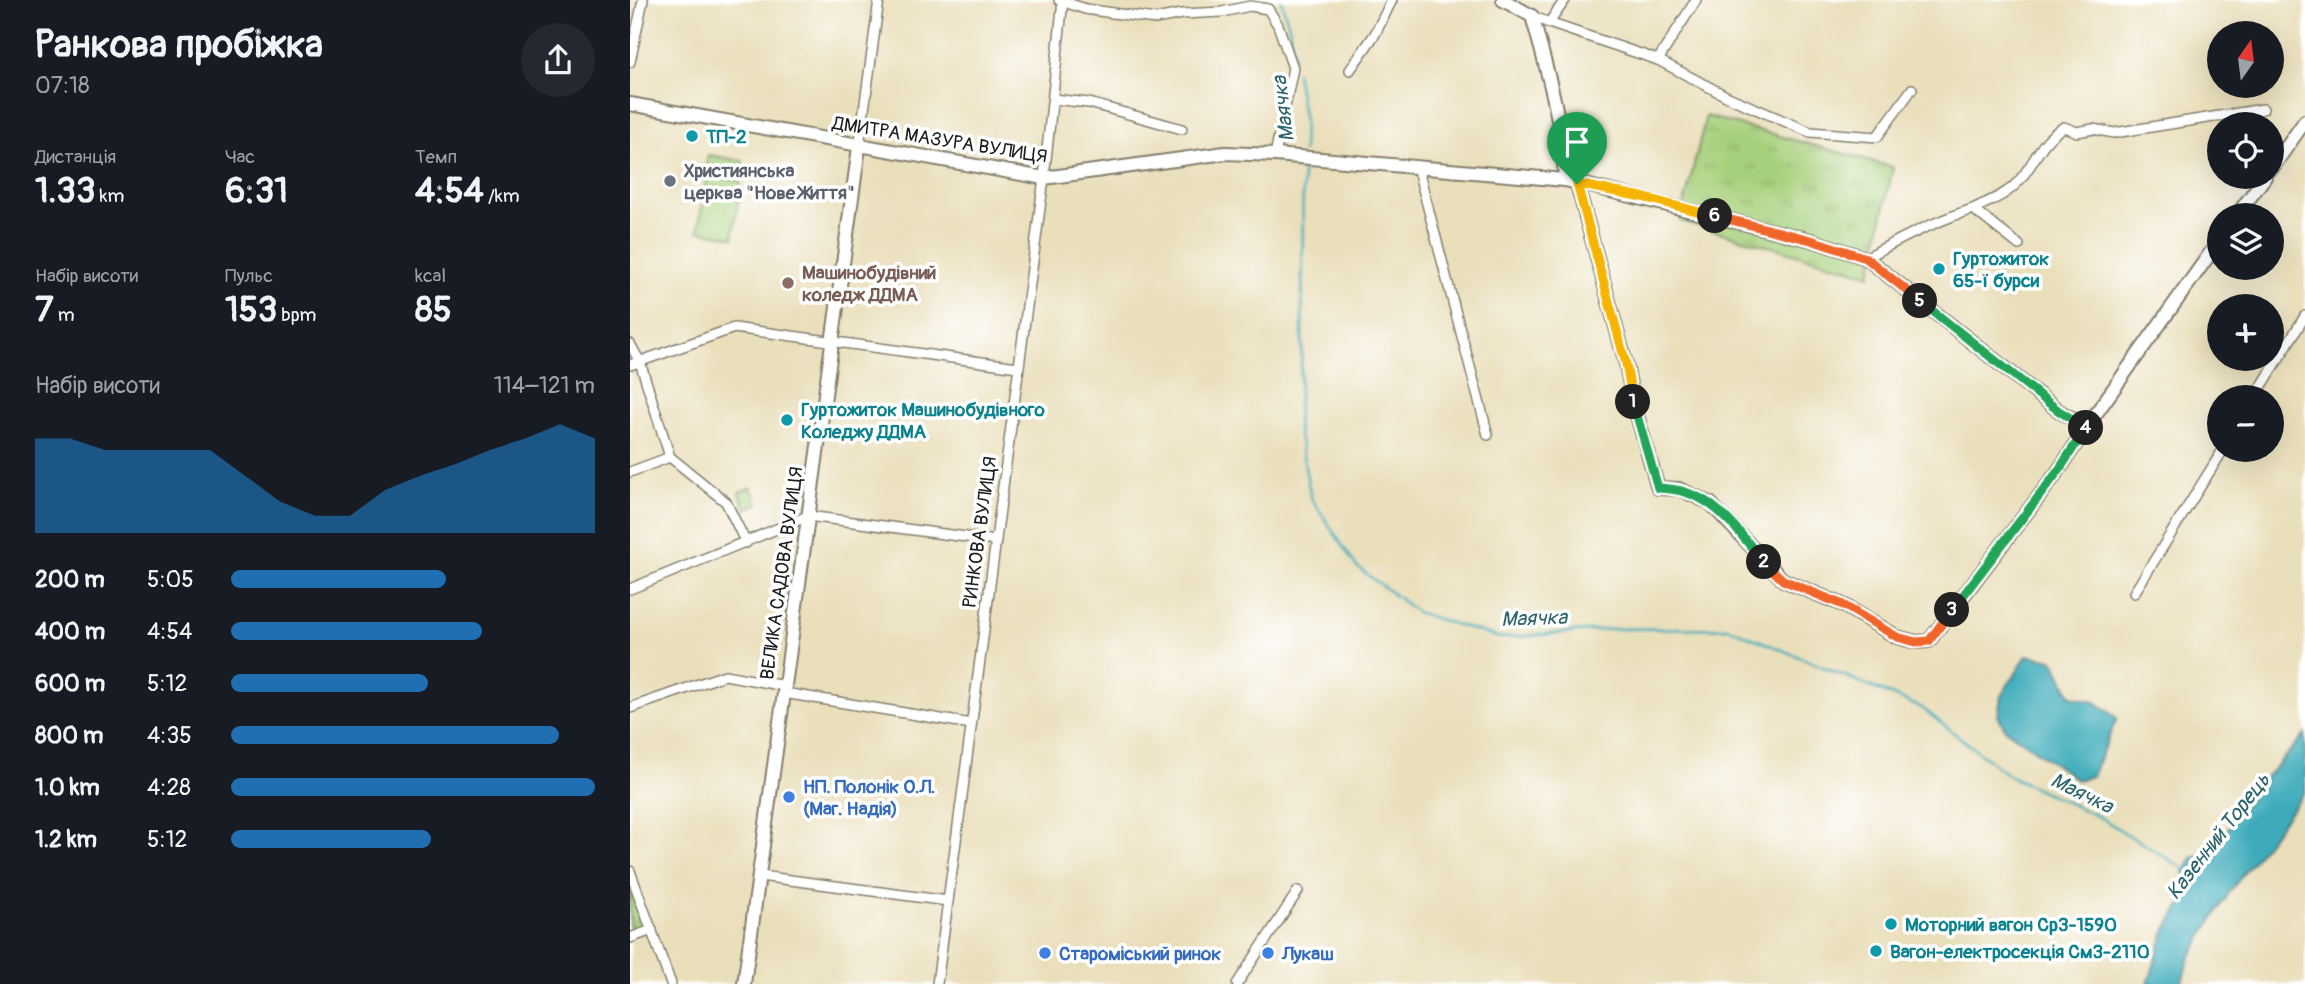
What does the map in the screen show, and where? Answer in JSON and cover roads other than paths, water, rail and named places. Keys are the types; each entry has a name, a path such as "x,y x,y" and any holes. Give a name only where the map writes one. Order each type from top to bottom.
{"street":[{"path":"630,62 643,0"},
{"name":"ВЕЛИКА САДОВА ВУЛИЦЯ","path":"744,984 880,0"},
{"path":"1061,0 1085,9 1155,19 1182,14 1222,12 1250,6 1268,9 1278,25 1293,68 1280,155"},
{"name":"РИНКОВА ВУЛИЦЯ","path":"937,984 1044,178 1061,0"},
{"path":"1350,70 1376,34 1392,0"},
{"path":"1503,0 1549,23 1658,60 1728,97 1810,132 1877,137 1912,89"},
{"path":"1549,23 1565,0"},
{"path":"1658,60 1696,0"},
{"path":"1532,16 1558,107 1571,182 1626,364 1634,405 1658,488 1679,489 1710,503 1783,580 1843,605 1897,637 1923,643 1929,641 2059,470 2092,419 2207,258"},
{"path":"1053,99 1090,103 1182,129"},
{"name":"ДМИТРА МАЗУРА ВУЛИЦЯ","path":"630,104 1044,178 1225,153 1417,166 1571,182 1642,197 1811,240 1866,258 2059,411 2075,421 2092,419"},
{"path":"1866,258 1901,237 2004,194 2016,184 2043,143 2064,127 2077,132 2093,129 2114,133 2263,109"},
{"path":"2284,151 2305,121"},
{"path":"1417,166 1488,435"},
{"path":"1973,209 2019,245"},
{"path":"2262,385 2305,316"},
{"path":"635,364 734,328 1018,367"},
{"path":"630,344 670,457 726,502 746,543"},
{"path":"630,472 670,457"},
{"path":"2134,593 2216,462"},
{"path":"630,589 808,516 996,541"},
{"path":"630,708 725,674 784,689 971,724"},
{"path":"630,871 671,984"},
{"path":"760,876 948,901"},
{"path":"1237,984 1298,891"},
{"path":"630,937 652,930"}],"water":[{"path":"2027,655 2053,660 2071,696 2094,701 2117,718 2092,776 2077,780 2005,729 1998,716 2001,696"},
{"path":"2305,734 2305,792 2229,893 2190,957 2181,984 2148,984 2164,934 2189,892 2184,871 2192,858 2212,851 2258,787"}],"waterway":[{"name":"Маячка","path":"1281,0 1289,26 1294,58"},
{"name":"Маячка","path":"1296,72 1304,122 1303,152"},
{"name":"Маячка","path":"1303,162 1302,349 1297,425 1311,498 1356,566 1418,613 1500,638 1613,629 1729,628 1922,708 2008,775 2099,817 2188,871"}],"place":[{"name":"ТП-2","path":"692,136"},
{"name":"Християнська церква \"Нове Життя\"","path":"670,181"},
{"name":"Гуртожиток 65-ї бурси","path":"1939,269"},
{"name":"Машинобудівний коледж ДДМА","path":"788,283"},
{"name":"Гуртожиток Машинобудівного Коледжу ДДМА","path":"787,420"},
{"name":"НП. Полонік О.Л. (Маг. Надія)","path":"789,797"},
{"name":"Моторний вагон Ср3-1590","path":"1891,924"},
{"name":"Вагон-електросекція См3-2110","path":"1876,951"},
{"name":"Староміський ринок","path":"1045,953"},
{"name":"Лукаш","path":"1268,953"}],"water label":[{"name":"Казенний Торець","path":"2218,836"}]}
